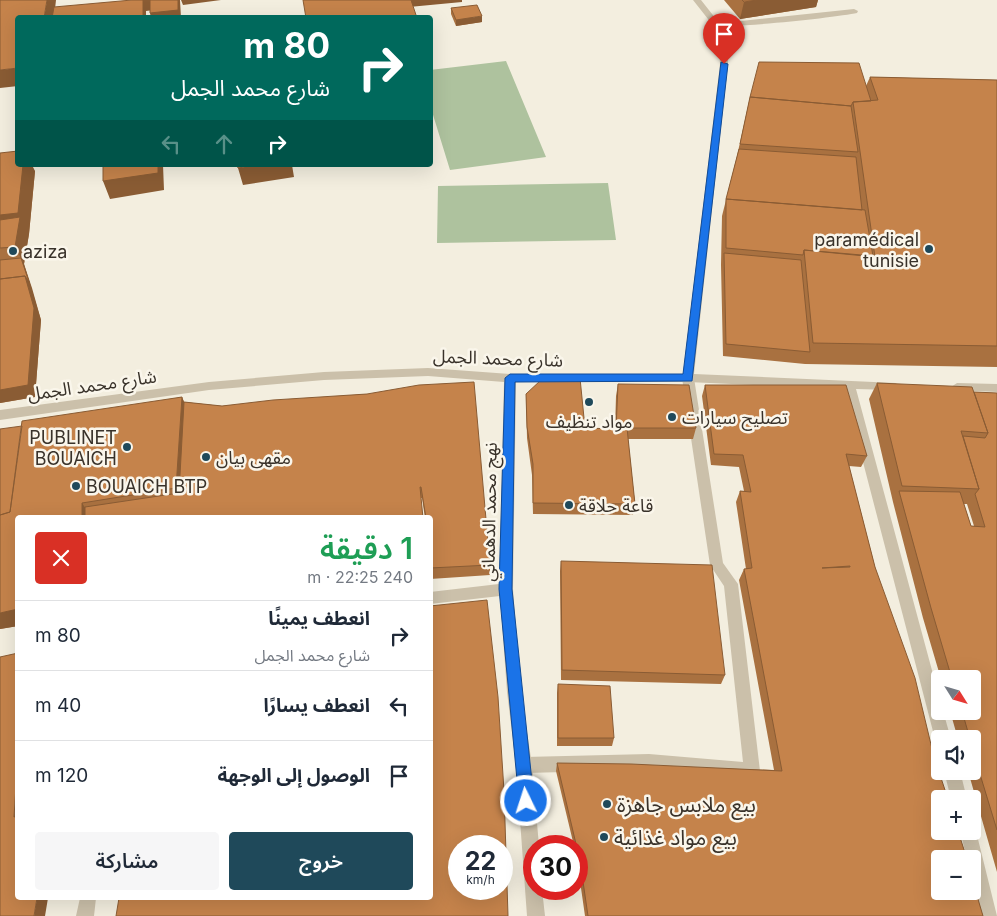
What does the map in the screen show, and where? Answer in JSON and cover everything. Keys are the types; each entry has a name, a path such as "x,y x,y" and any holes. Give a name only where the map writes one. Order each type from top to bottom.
{"street":[{"path":"524,765 649,762 752,771 731,584 716,565 688,378 724,64 722,33 697,0"},
{"path":"715,23 741,23 854,10"},
{"name":"شارع محمد الجمل","path":"0,415 209,386 324,376 428,372 510,378 688,378 908,387"},
{"name":"نهج محمد الدهماني","path":"510,378 506,589 514,692 524,765 536,916"},
{"path":"849,386 941,730"},
{"path":"948,387 997,388"},
{"path":"433,598 506,589"},
{"path":"970,840 990,916"},
{"path":"85,916 88,900"}],"green space":[{"path":"506,61 546,157 450,170 433,115 433,70"},
{"path":"608,183 616,240 437,243 438,186"}],"building":[{"path":"0,0 47,0 44,15 15,15 15,68 0,70"},
{"path":"143,0 143,15 53,15 54,7"},
{"path":"150,0 178,0 178,10 150,13"},
{"path":"303,0 411,0 416,15 306,15"},
{"path":"477,5 482,16 456,20 451,8"},
{"path":"759,62 859,63 871,101 853,102 851,106 750,97"},
{"name":"paramédical tunisie","path":"870,77 997,80 997,346 813,343 804,250 875,257 853,102 878,100"},
{"path":"750,97 851,106 858,152 740,144"},
{"path":"739,149 856,157 862,210 726,199"},
{"path":"15,151 15,167 23,167 18,213 0,215 0,153"},
{"path":"103,167 158,167 158,173 103,181"},
{"path":"726,199 865,210 873,256 804,250 803,255 726,248"},
{"path":"20,217 15,247 0,248 0,220"},
{"path":"724,253 801,260 810,352 726,344"},
{"path":"21,258 29,282 25,276 0,279 0,260"},
{"path":"25,276 34,308 28,385 0,390 0,279"},
{"path":"580,378 585,428 616,429 618,384 689,385 696,428 627,428 635,504 533,503 533,464 527,427 526,394 541,380"},
{"path":"474,382 490,565 433,568 433,515 426,515 421,487 423,515 85,515 85,507 179,493 184,402 222,406 273,400 367,394 419,385"},
{"path":"877,383 972,387 988,433 961,431 979,489 902,486"},
{"path":"705,385 846,385 867,456 846,454 875,567 915,678 931,745 931,780 942,780 945,790 931,790 931,840 961,840 964,850 931,850 931,900 978,900 983,916 588,916 586,900 588,900 588,835 574,835 557,763 631,764 782,771 744,569 752,568 740,491 751,492 743,455 714,454"},
{"path":"974,392 997,393 997,830 981,778 981,730 967,730 965,720 981,720 981,670 949,670 899,491 960,492 971,526 985,527 975,494 979,489 963,436 985,438 988,433"},
{"path":"182,397 176,488 82,503 82,515 15,515 15,610 0,613 0,515 10,512 22,421"},
{"path":"22,426 10,512 0,515 0,429"},
{"path":"561,561 712,565 725,675 562,670"},
{"path":"487,600 498,697 505,835 448,835 448,900 507,900 508,916 116,916 119,900 433,900 433,606"},
{"path":"15,654 15,900 37,900 34,916 0,916 0,657"},
{"path":"558,684 610,686 614,738 558,738"}],"place":[{"name":"paramédical tunisie","path":"929,249"},
{"name":"aziza","path":"13,251"},
{"name":"مواد تنظيف","path":"589,402"},
{"name":"تصليح سيارات","path":"672,417"},
{"name":"PUBLINET BOUAICH","path":"127,447"},
{"name":"مقهى بيان","path":"206,457"},
{"name":"BOUAICH BTP","path":"76,486"},
{"name":"قاعة حلاقة","path":"569,505"},
{"name":"بيع ملابس جاهزة","path":"607,804"},
{"name":"بيع مواد غذائية","path":"604,837"}],"route":[{"path":"526,801 524,765 514,692 506,589 510,378 688,378 724,64"}]}
